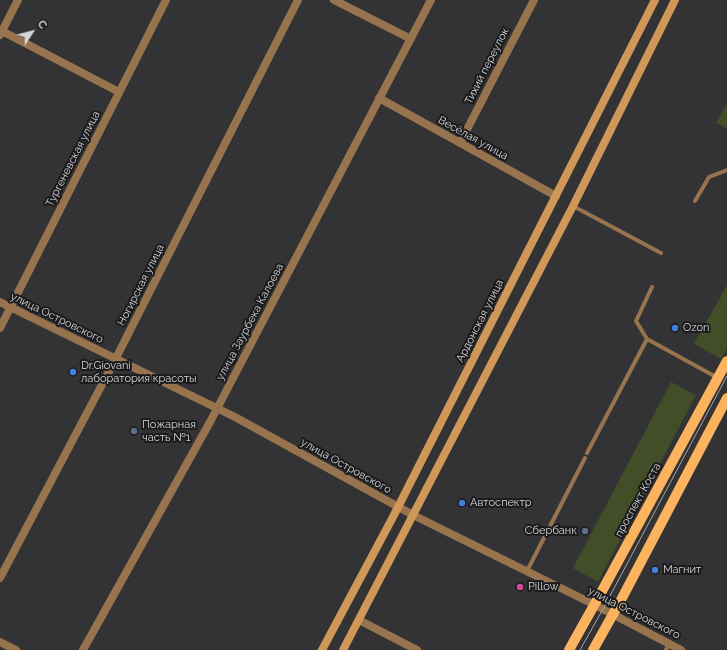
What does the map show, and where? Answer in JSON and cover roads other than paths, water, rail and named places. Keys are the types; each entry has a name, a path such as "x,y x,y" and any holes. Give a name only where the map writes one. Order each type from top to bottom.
{"main road":[{"name":"Ардонская улица","path":"322,650 398,507 655,0"},
{"path":"343,650 573,206 674,0"},
{"name":"проспект Коста","path":"569,650 595,605 727,361"},
{"path":"593,650 613,615 727,398"}],"street":[{"path":"18,0 1,32 119,92"},
{"name":"Тургеневская улица","path":"0,328 166,0"},
{"name":"Ногирская улица","path":"0,578 116,358 298,0"},
{"path":"334,0 411,39"},
{"name":"улица Заурбека Калоева","path":"83,650 218,408 430,0"},
{"name":"Тихий переулок","path":"460,143 534,0"},
{"name":"Весёлая улица","path":"379,98 556,196"},
{"name":"улица Островского","path":"0,302 218,408 413,515 595,605 667,647 681,650"},
{"path":"359,620 417,650"},
{"path":"0,642 16,650"}],"lane":[{"path":"695,201 709,178 727,170"},
{"path":"573,206 661,253"},
{"path":"652,287 636,321 648,340 718,378"},
{"path":"526,571 648,340"}],"tram line":[{"path":"580,650 727,376"}],"place":[{"name":"Ozon","path":"675,328"},
{"name":"Dr.Giovani лаборатория красоты","path":"73,372"},
{"name":"Пожарная часть №1","path":"134,431"},
{"name":"Автоспектр","path":"462,503"},
{"name":"Сбербанк","path":"585,531"},
{"name":"Магнит","path":"655,570"},
{"name":"Pillow","path":"520,587"}]}
